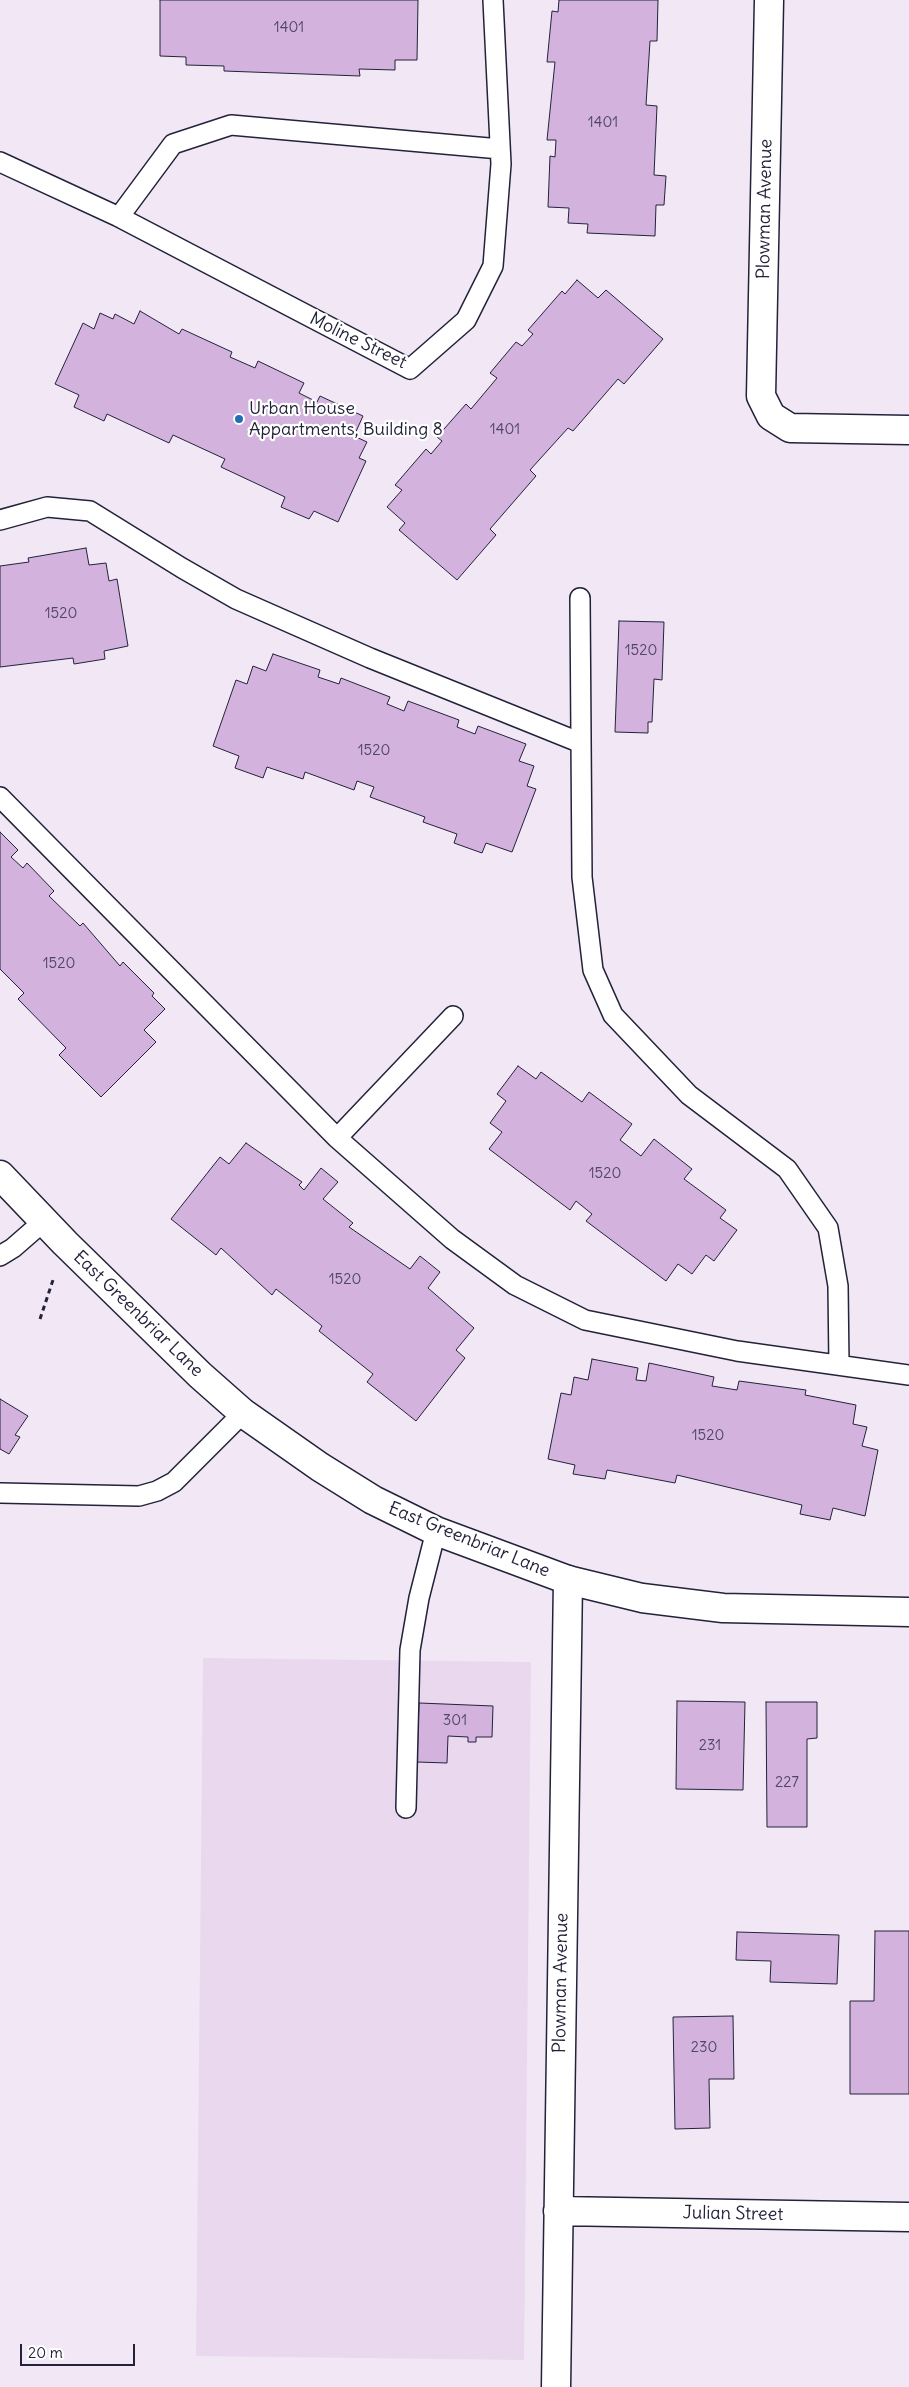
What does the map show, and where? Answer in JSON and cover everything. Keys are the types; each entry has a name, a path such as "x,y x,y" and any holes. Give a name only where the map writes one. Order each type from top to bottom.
{"street":[{"name":"Plowman Avenue","path":"770,0 761,396 772,416 790,428 909,430"},
{"name":"East Greenbriar Lane","path":"0,1175 200,1375 243,1412 320,1468 373,1500 436,1531 568,1580 642,1598 723,1608 909,1612"},
{"name":"Plowman Avenue","path":"556,2387 568,1580"},
{"name":"Julian Street","path":"558,2211 909,2217"}],"lane":[{"name":"Moline Street","path":"0,162 119,217 410,369 466,320 494,266 500,149 493,0"},
{"path":"119,217 173,144 231,125 500,149"},
{"path":"0,520 47,507 90,511 236,599 370,658 581,743"},
{"path":"580,598 582,877 593,970 613,1015 689,1095 788,1169 828,1228 838,1286 838,1365"},
{"path":"0,797 337,1138 452,1239 514,1285 585,1320 737,1351 909,1375"},
{"path":"337,1138 453,1016"},
{"path":"0,1256 44,1221"},
{"path":"0,1493 139,1496 157,1491 174,1482 243,1412"},
{"path":"406,1808 410,1650 419,1598 436,1531"}],"shaded area":[{"path":"203,1658 531,1662 524,2360 196,2356"}],"building":[{"path":"160,0 418,0 417,60 395,60 395,70 359,69 360,76 224,71 224,66 186,65 186,57 160,56"},
{"path":"559,0 658,0 657,41 650,41 646,105 657,106 654,175 666,176 664,205 656,205 655,236 587,233 588,224 568,223 569,208 548,207 550,156 555,157 556,140 547,140 555,62 547,62 552,11 558,12"},
{"path":"577,280 598,298 606,290 663,339 624,384 618,379 573,431 568,428 530,470 536,476 490,529 496,535 457,580 399,530 405,523 387,507 402,490 395,485 426,449 431,454 442,441 437,437 466,404 471,409 497,378 490,373 516,342 522,346 533,334 528,330 562,291 565,294"},
{"name":"Urban House Appartments, Building 8","path":"140,311 179,334 182,329 232,352 230,357 255,368 258,361 304,383 299,393 317,402 320,396 363,416 354,436 367,442 359,458 366,461 338,522 314,511 309,519 281,507 285,497 221,467 225,459 173,435 169,443 107,414 104,421 74,407 79,395 55,384 83,323 94,329 100,313 113,319 115,314 134,324"},
{"path":"86,548 89,565 106,563 109,581 117,579 128,646 104,651 105,659 74,664 73,658 0,667 0,566 29,562 28,558"},
{"path":"619,621 664,622 662,680 654,679 652,722 648,722 648,733 615,732"},
{"path":"273,654 320,670 318,677 339,684 341,678 390,697 387,704 404,711 408,701 459,720 457,727 475,734 478,726 526,744 519,761 534,766 527,786 536,789 512,852 486,843 482,853 454,843 457,834 423,822 425,817 370,797 374,787 357,781 354,790 305,772 303,779 267,767 263,778 235,768 239,756 213,746 236,680 247,684 253,666 266,671"},
{"path":"0,832 18,850 11,857 23,868 27,863 54,891 49,896 80,926 83,923 120,966 123,962 154,993 152,996 165,1009 144,1030 156,1042 101,1097 59,1055 66,1048 18,999 24,993 0,969"},
{"path":"518,1066 536,1079 541,1072 582,1102 589,1092 632,1124 620,1140 641,1156 654,1139 692,1169 684,1179 726,1210 720,1218 737,1230 714,1261 706,1255 692,1274 678,1264 666,1281 586,1221 592,1214 576,1201 570,1210 489,1149 502,1132 490,1123 506,1101 497,1094"},
{"path":"246,1143 302,1182 299,1185 304,1190 321,1168 338,1182 323,1199 353,1223 349,1227 410,1269 420,1256 440,1272 428,1288 474,1328 456,1350 465,1358 416,1421 367,1382 373,1374 319,1331 322,1326 276,1289 272,1295 221,1248 216,1255 171,1219 220,1157 229,1164"},
{"path":"592,1359 638,1368 636,1380 646,1381 649,1363 714,1377 712,1386 737,1390 739,1381 806,1390 805,1395 856,1405 853,1424 867,1427 862,1446 878,1450 865,1516 833,1508 830,1520 800,1514 802,1505 677,1475 675,1483 607,1470 605,1479 573,1474 575,1465 548,1459 561,1393 571,1395 574,1377 588,1380"},
{"path":"0,1399 28,1416 15,1435 20,1437 9,1454 0,1449"},
{"path":"677,1701 745,1702 743,1790 676,1789"},
{"path":"766,1702 817,1702 817,1738 807,1739 807,1827 767,1827"},
{"path":"419,1703 493,1706 492,1737 476,1737 476,1742 468,1742 468,1737 448,1736 447,1763 417,1762"},
{"path":"875,1931 909,1931 909,2094 850,2094 850,2001 874,2001"},
{"path":"737,1932 839,1935 837,1984 770,1982 771,1961 736,1960"},
{"path":"733,2016 734,2079 709,2079 710,2128 675,2129 673,2017"}],"place":[{"name":"Urban House Appartments, Building 8","path":"239,419"}]}
